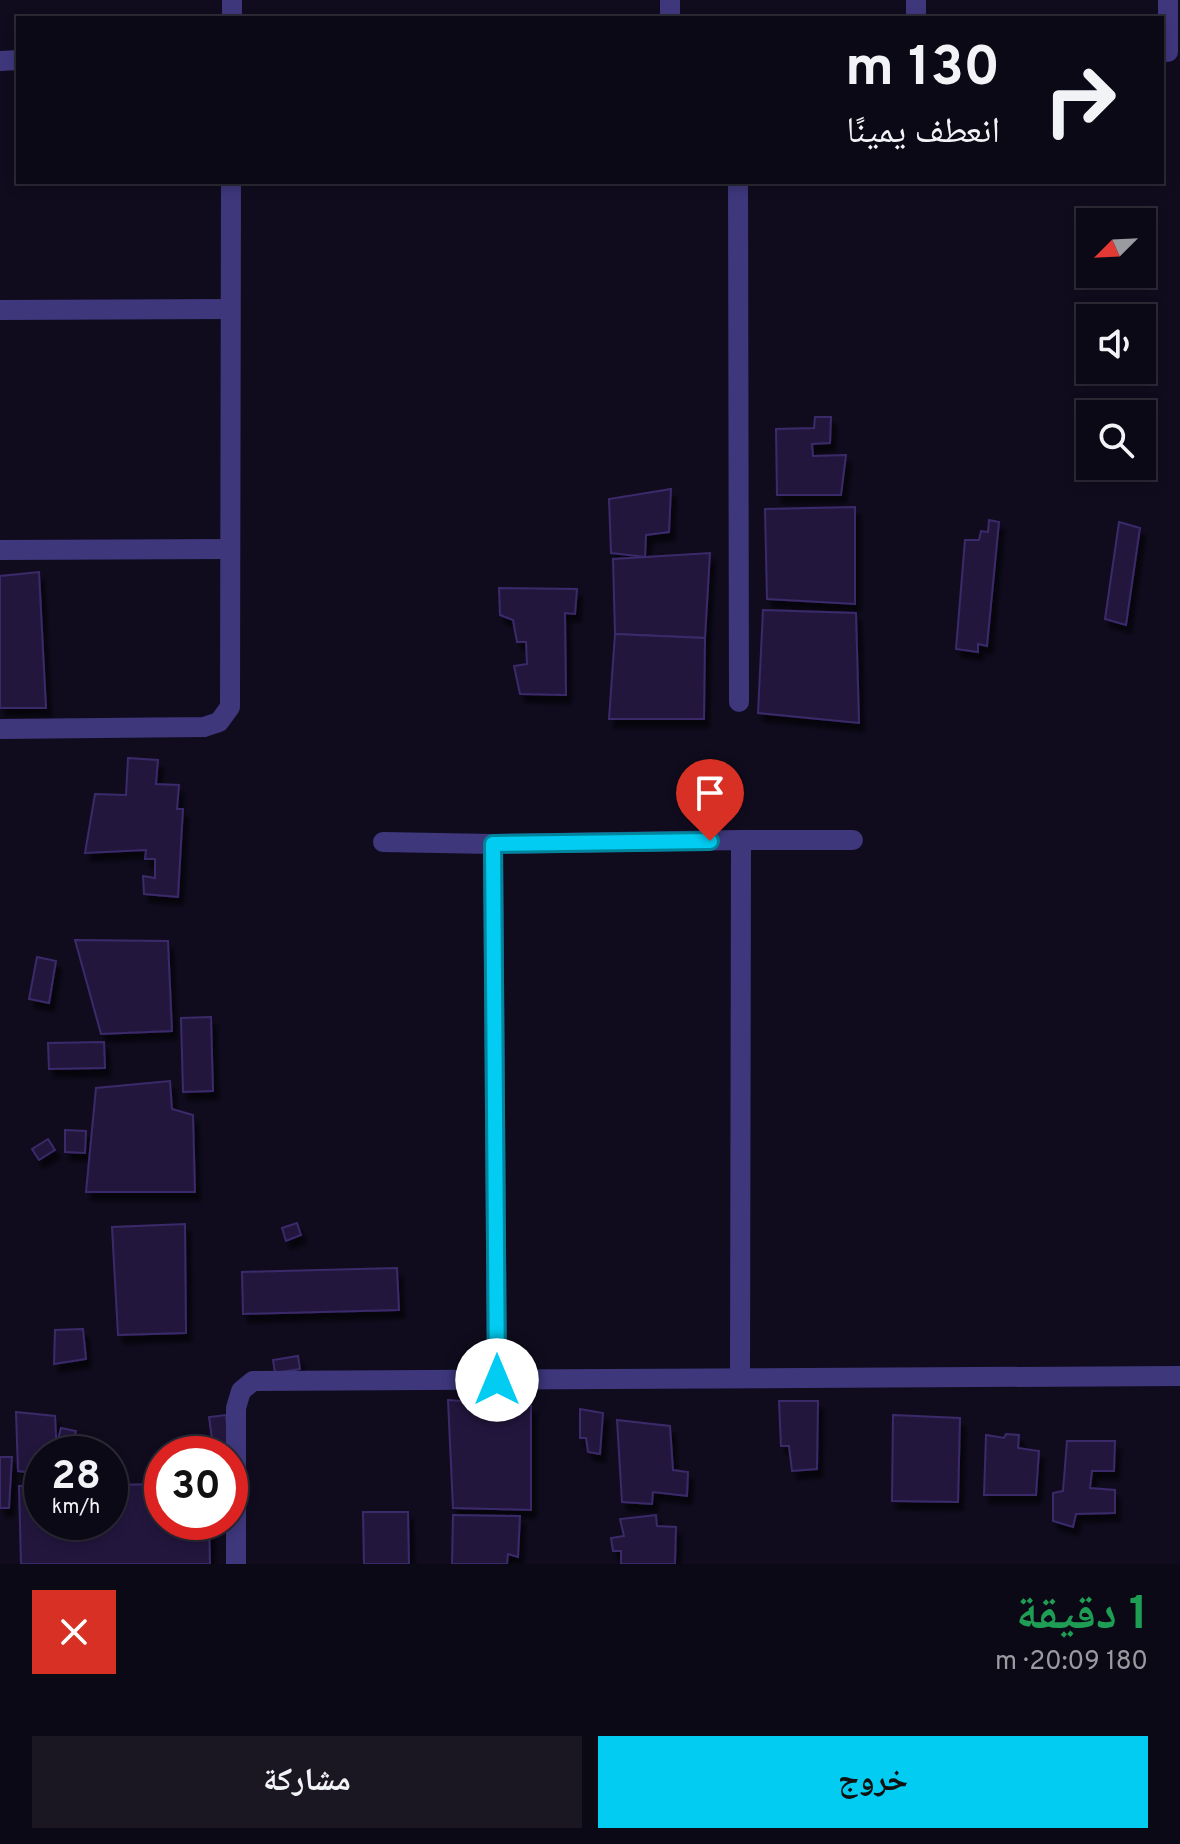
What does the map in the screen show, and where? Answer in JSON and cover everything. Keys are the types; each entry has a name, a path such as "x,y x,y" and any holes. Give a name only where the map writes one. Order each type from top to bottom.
{"street":[{"path":"1168,0 1170,52"},
{"path":"0,729 204,727 219,722 230,707 231,184"},
{"path":"738,184 739,702"},
{"path":"0,310 229,309"},
{"path":"0,550 229,549"},
{"path":"740,1378 741,840"},
{"path":"383,842 493,844 853,840"},
{"path":"493,844 497,1380"},
{"path":"236,1564 236,1408 245,1385 253,1381 1180,1376"}],"building":[{"path":"815,417 831,417 830,443 812,444 813,456 846,455 841,495 777,495 776,429 814,428"},
{"path":"671,489 669,532 646,535 645,557 611,553 609,499"},
{"path":"855,507 855,604 767,599 765,509"},
{"path":"989,520 999,522 987,646 978,644 978,652 956,649 965,540 979,540 981,531 988,532"},
{"path":"1119,522 1140,528 1126,625 1105,619"},
{"path":"710,553 705,638 615,634 613,559"},
{"path":"39,572 46,708 0,708 0,576"},
{"path":"499,588 577,589 575,614 565,613 566,695 520,694 514,666 527,664 526,642 517,642 513,620 500,615"},
{"path":"763,610 856,613 859,723 758,713"},
{"path":"615,634 705,638 704,719 609,719"},
{"path":"128,758 158,760 156,784 179,785 177,809 183,809 178,897 144,894 143,876 155,878 155,859 145,859 146,850 85,853 95,794 126,795"},
{"path":"75,940 168,941 172,1031 101,1034"},
{"path":"37,957 56,961 49,1003 29,999"},
{"path":"211,1017 213,1091 183,1092 181,1018"},
{"path":"104,1042 105,1068 49,1069 48,1043"},
{"path":"170,1081 172,1109 193,1115 195,1192 86,1192 96,1088"},
{"path":"65,1130 86,1131 85,1153 65,1152"},
{"path":"48,1139 55,1150 39,1160 32,1149"},
{"path":"297,1223 301,1235 286,1241 282,1228"},
{"path":"185,1224 186,1333 118,1335 112,1227"},
{"path":"397,1268 399,1310 243,1314 242,1272"},
{"path":"83,1329 86,1359 54,1364 55,1330"},
{"path":"298,1356 300,1369 275,1373 273,1360"},
{"path":"448,1400 531,1406 531,1510 453,1508"},
{"path":"779,1401 818,1401 817,1469 792,1471 789,1446 781,1446"},
{"path":"580,1409 603,1413 600,1454 588,1452 586,1438 580,1438"},
{"path":"16,1412 55,1416 56,1436 24,1436 24,1472 18,1471"},
{"path":"226,1415 228,1436 212,1436 209,1417"},
{"path":"893,1415 960,1418 958,1502 892,1501"},
{"path":"617,1420 670,1426 673,1470 688,1472 687,1496 653,1492 652,1504 622,1502"},
{"path":"61,1428 76,1431 75,1436 59,1436"},
{"path":"1006,1434 1019,1435 1018,1448 1039,1451 1036,1495 984,1495 986,1435 1004,1438"},
{"path":"1067,1441 1115,1441 1114,1471 1092,1471 1090,1488 1115,1490 1115,1513 1076,1514 1073,1527 1053,1521 1053,1493 1063,1491"},
{"path":"0,1457 12,1457 9,1508 0,1508"},
{"path":"144,1484 144,1540 209,1540 210,1564 21,1564 19,1486 24,1486 24,1540 128,1540 128,1485"},
{"path":"363,1512 408,1512 409,1564 364,1564"},
{"path":"453,1515 520,1516 518,1557 508,1554 507,1564 452,1564"},
{"path":"656,1515 657,1526 676,1527 675,1564 621,1564 621,1551 613,1551 611,1538 624,1536 620,1519"}],"route":[{"path":"497,1380 493,844 710,841"}]}
